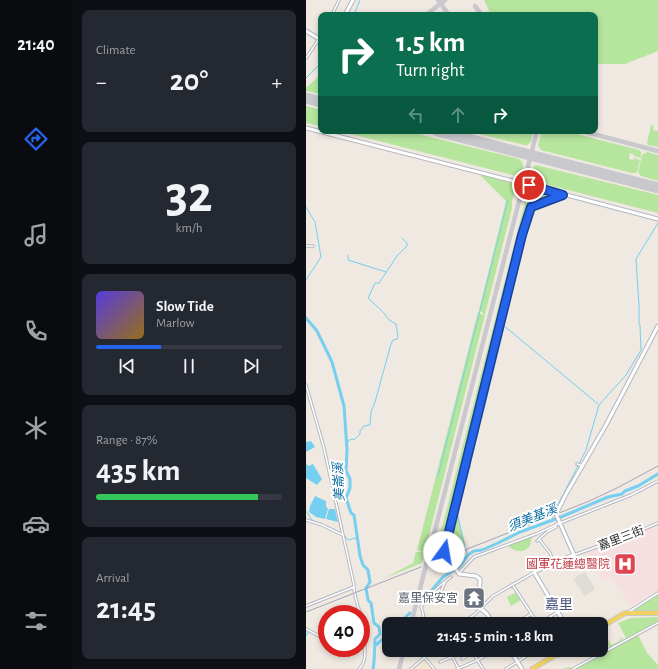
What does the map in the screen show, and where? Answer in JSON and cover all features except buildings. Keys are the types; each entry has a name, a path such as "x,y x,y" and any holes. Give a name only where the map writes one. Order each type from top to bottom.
{"main road":[{"path":"608,624 620,616 627,614 658,614"},
{"path":"532,669 551,657"},
{"path":"537,669 552,657"}],"street":[{"path":"334,12 340,0"},
{"path":"347,12 353,0"},
{"path":"306,31 318,37"},
{"path":"306,58 318,42"},
{"path":"306,128 318,131"},
{"path":"329,134 517,182"},
{"path":"529,185 658,219"},
{"path":"488,617 479,606 480,579 476,576 464,575 458,572 444,552 522,235 531,207 563,195"},
{"path":"306,246 313,246"},
{"path":"574,555 558,523 556,514 606,425 658,326"},
{"path":"306,385 307,394 324,448 358,605"},
{"path":"577,464 583,466"},
{"path":"465,466 469,467"},
{"path":"458,572 474,557 536,534 558,523 631,496 658,481"},
{"path":"306,520 343,534"},
{"path":"537,541 539,538 556,527 558,523"},
{"name":"嘉里三街","path":"470,617 481,609 493,596 534,572 574,555 636,533 658,523"},
{"path":"539,538 550,553 554,563"},
{"path":"534,572 561,617"},
{"path":"423,617 421,607 424,602 451,577"},
{"path":"440,594 446,581"},
{"path":"512,584 533,617"},
{"path":"306,606 354,587"},
{"path":"627,614 632,608 658,593"},
{"path":"550,617 558,612"},
{"path":"526,617 531,614"},
{"path":"573,669 658,623"},
{"path":"306,629 318,635"},
{"path":"359,669 363,665 364,657"},
{"path":"440,662 452,657 457,669 483,657"},
{"path":"476,657 483,669"},
{"path":"514,657 522,669"},
{"path":"506,669 524,657"},
{"path":"411,669 425,658 434,669"}],"shaded area":[{"name":"國軍花蓮總醫院","path":"658,524 658,590 631,606 611,576 602,580 586,552 636,534"},
{"path":"585,572 595,589 585,596 573,579"},
{"path":"425,659 432,669 414,669"}],"green space":[{"path":"484,0 658,0 658,51 625,64 598,64 598,12 490,12"},
{"path":"318,77 318,93 306,91 306,88"},
{"path":"306,106 318,109 318,125 306,123"},
{"path":"651,125 654,126 653,130 658,131 658,147 648,145 647,143"},
{"path":"351,134 418,134 519,159 523,163 521,177"},
{"path":"479,134 532,134 531,142 524,145"},
{"path":"541,134 577,134 639,150 641,152 641,158 630,153 629,159 633,160 634,158 640,160 637,172 632,173 541,150 538,145"},
{"path":"647,152 658,155 658,181 641,176 638,172 642,155"},
{"path":"536,165 658,195 658,213 529,180 531,170"},
{"path":"483,174 517,183 512,201 512,208 422,563 385,578 413,563 416,552 421,551 417,550 478,312 483,315 484,314 479,310 506,201 481,176"},
{"path":"529,186 556,193 557,196 529,208 500,322 495,321 499,324 443,550 438,553 445,554 432,559 435,555"},
{"path":"456,509 465,545 447,552 446,550"},
{"path":"532,536 530,545 525,550 519,551 512,549 507,545"},
{"path":"515,593 521,600 511,606 507,597"},
{"path":"658,595 658,611 635,611 635,609"},
{"path":"658,617 658,624 638,635 647,653 658,665 658,669 562,669 575,667 574,668 594,657 608,657 608,639 611,645 621,640 621,637 623,640 626,638 618,623 631,618"}],"water":[{"path":"311,441 315,447 306,452 306,442"},
{"path":"306,463 308,466 313,464 322,479 317,485 306,478"},
{"path":"315,496 326,501 326,506 328,509 325,519 316,517 309,512"},
{"path":"329,509 335,509 338,522 326,519"}],"waterway":[{"path":"355,12 360,0"},
{"path":"306,78 318,66"},
{"path":"454,500 528,206 532,200 537,197 551,194"},
{"path":"438,476 508,200"},
{"path":"306,207 315,222 321,257 306,280"},
{"path":"553,519 552,516 586,450 599,405 626,375 641,350 636,259 658,223"},
{"path":"347,444 349,440 355,439 360,434 360,431 364,426 370,425 371,412 391,344 393,340 397,339 398,337 396,324 389,320 384,313 368,298 375,283 379,283 397,256 407,246 407,243 402,238"},
{"path":"348,255 348,260 386,272"},
{"name":"美崙溪","path":"306,318 317,331 332,362 344,406 347,450 346,471 350,479 350,488 346,498 351,513 354,515 360,556 363,565 368,570 370,582 366,588 368,600 371,603 374,623 379,627 380,634 375,639 373,669"},
{"path":"503,325 598,404"},
{"name":"須美基溪","path":"425,598 443,577 459,567 468,555 474,551 482,550 520,532 561,517 608,497 622,494 658,474"},
{"path":"456,508 465,547"},
{"path":"306,511 312,520 318,523"},
{"path":"326,526 342,533"},
{"path":"345,536 348,540 357,538"},
{"name":"須美基溪","path":"466,550 468,555"},
{"name":"須美基溪","path":"406,617 410,613"},
{"path":"306,636 308,632"},
{"name":"須美基溪","path":"375,646 382,640"}],"taxiway":[{"path":"438,0 447,12"},
{"path":"430,12 445,0"},
{"path":"475,6 480,12"},
{"path":"413,617 536,134"},
{"path":"593,134 658,151"},
{"path":"399,669 402,657"}],"runway":[{"path":"306,98 318,101"},
{"path":"449,134 658,188"}],"tunnel":[{"path":"517,182 529,185"}],"railway":[{"path":"434,562 587,502 658,466"},
{"path":"306,612 421,567"}],"place":[{"name":"國軍花蓮總醫院","path":"625,564"},
{"name":"嘉里保安宮","path":"474,598"}],"district":[{"name":"嘉里","path":"559,604"}],"route":[{"path":"444,552 522,235 531,207 563,195 529,185"}]}
